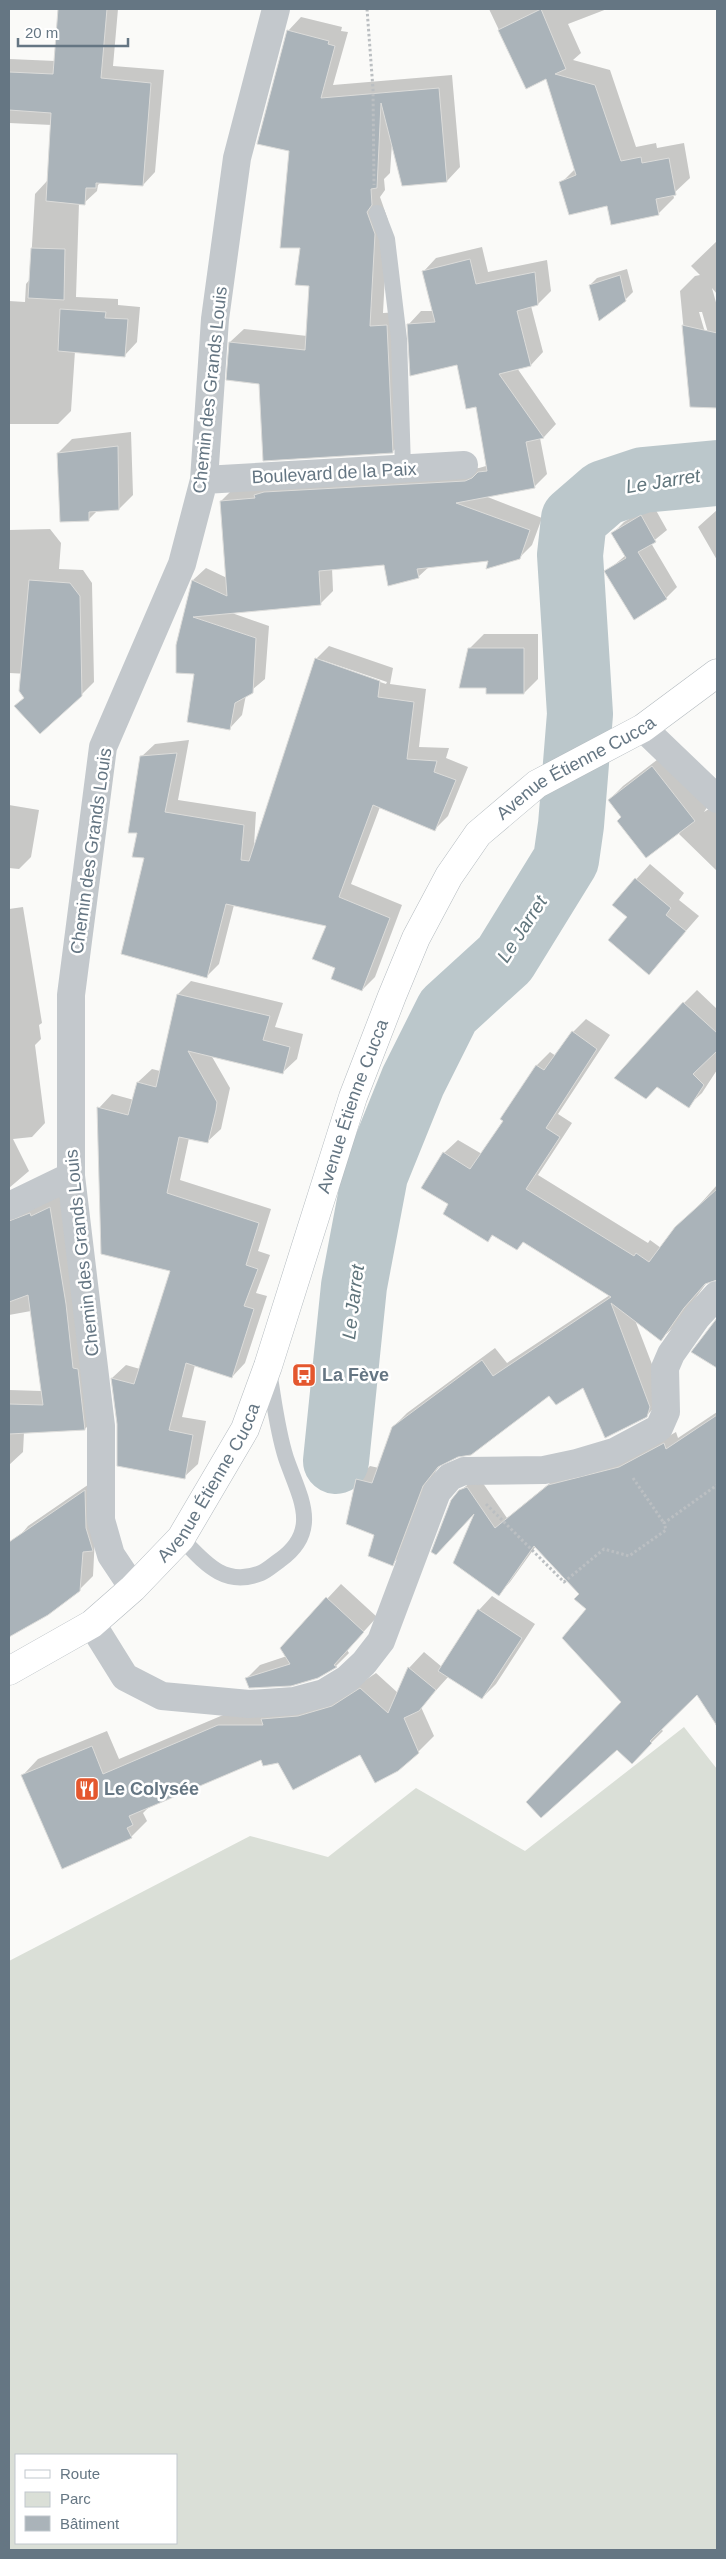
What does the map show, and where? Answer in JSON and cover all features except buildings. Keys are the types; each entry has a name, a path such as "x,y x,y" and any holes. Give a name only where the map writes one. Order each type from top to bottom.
{"main road":[{"name":"Avenue Étienne Cucca","path":"9,1671 92,1624 133,1588 181,1538 245,1429 268,1366 353,1097 416,938 449,876 478,834 537,784 605,746 643,728 717,673"}],"street":[{"name":"Chemin des Grands Louis","path":"133,1588 111,1555 101,1520 101,1426 71,1176 71,995 103,747 182,564 204,480 215,319 237,158 276,9"},
{"name":"Boulevard de la Paix","path":"204,480 464,465"},
{"path":"643,728 717,800"},
{"path":"9,1206 71,1176"},
{"path":"92,1624 125,1677 162,1696 249,1704 294,1701 324,1693 346,1679 364,1663 381,1641 437,1492 450,1477 464,1471 544,1470 614,1452 659,1428 666,1412 665,1368 671,1354 697,1317 717,1295"}],"lane":[{"path":"377,213 387,239 399,339 403,468"},
{"path":"181,1538 208,1566 227,1577 246,1577 262,1572 288,1554 299,1540 305,1518 303,1502 286,1457 268,1366"}],"path":[{"path":"367,9 373,89 374,188 377,213"},
{"path":"484,1502 564,1582 604,1549 629,1556 666,1530 664,1523 614,1452"},
{"path":"664,1523 717,1485"}],"green space":[{"path":"684,1727 717,1769 717,2550 9,2550 9,1961 250,1836 328,1857 416,1788 525,1851"}],"waterway":[{"name":"Le Jarret","path":"336,1461 354,1286 375,1175 413,1081 448,1011 505,959 566,860 571,825 580,714 570,555 574,519 604,493 643,480 717,473"}],"place":[{"name":"La Fève","path":"304,1375"},
{"name":"Le Colysée","path":"87,1789"}]}
